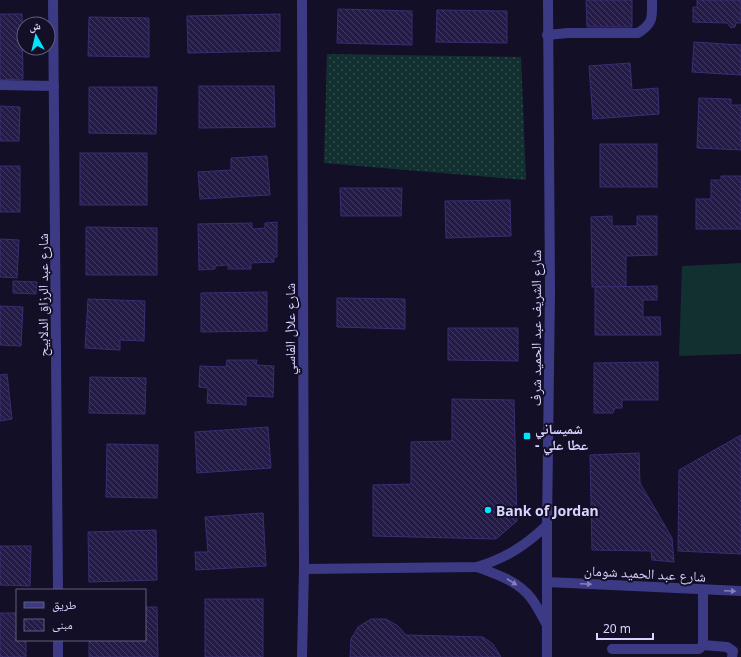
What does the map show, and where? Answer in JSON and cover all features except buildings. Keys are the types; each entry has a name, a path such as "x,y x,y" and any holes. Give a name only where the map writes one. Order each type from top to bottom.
{"street":[{"name":"شارع عبد الرزاق الدلابيح","path":"53,0 58,589"},
{"name":"شارع علال الفاسي","path":"302,0 304,569 302,657"},
{"name":"شارع الشريف عبد الحميد شرف","path":"547,657 546,525 550,292 547,35 548,0"},
{"path":"547,35 568,33 638,33 647,27 652,19 652,0"},
{"path":"0,85 54,86"},
{"path":"304,569 477,567 499,560 514,551 532,538 546,525"},
{"path":"477,567 506,578 521,588 531,598 547,625"},
{"name":"شارع عبد الحميد شومان","path":"547,582 741,591"},
{"path":"612,649 699,649 703,645 704,590"},
{"path":"58,641 58,657"},
{"path":"703,645 727,647 733,651 732,657"}],"green space":[{"path":"327,54 521,57 526,180 324,163"},
{"path":"741,263 741,354 679,356 682,266"}],"place":[{"name":"شميساني - عطا علي","path":"527,436"},
{"name":"Bank of Jordan","path":"488,510"}]}
